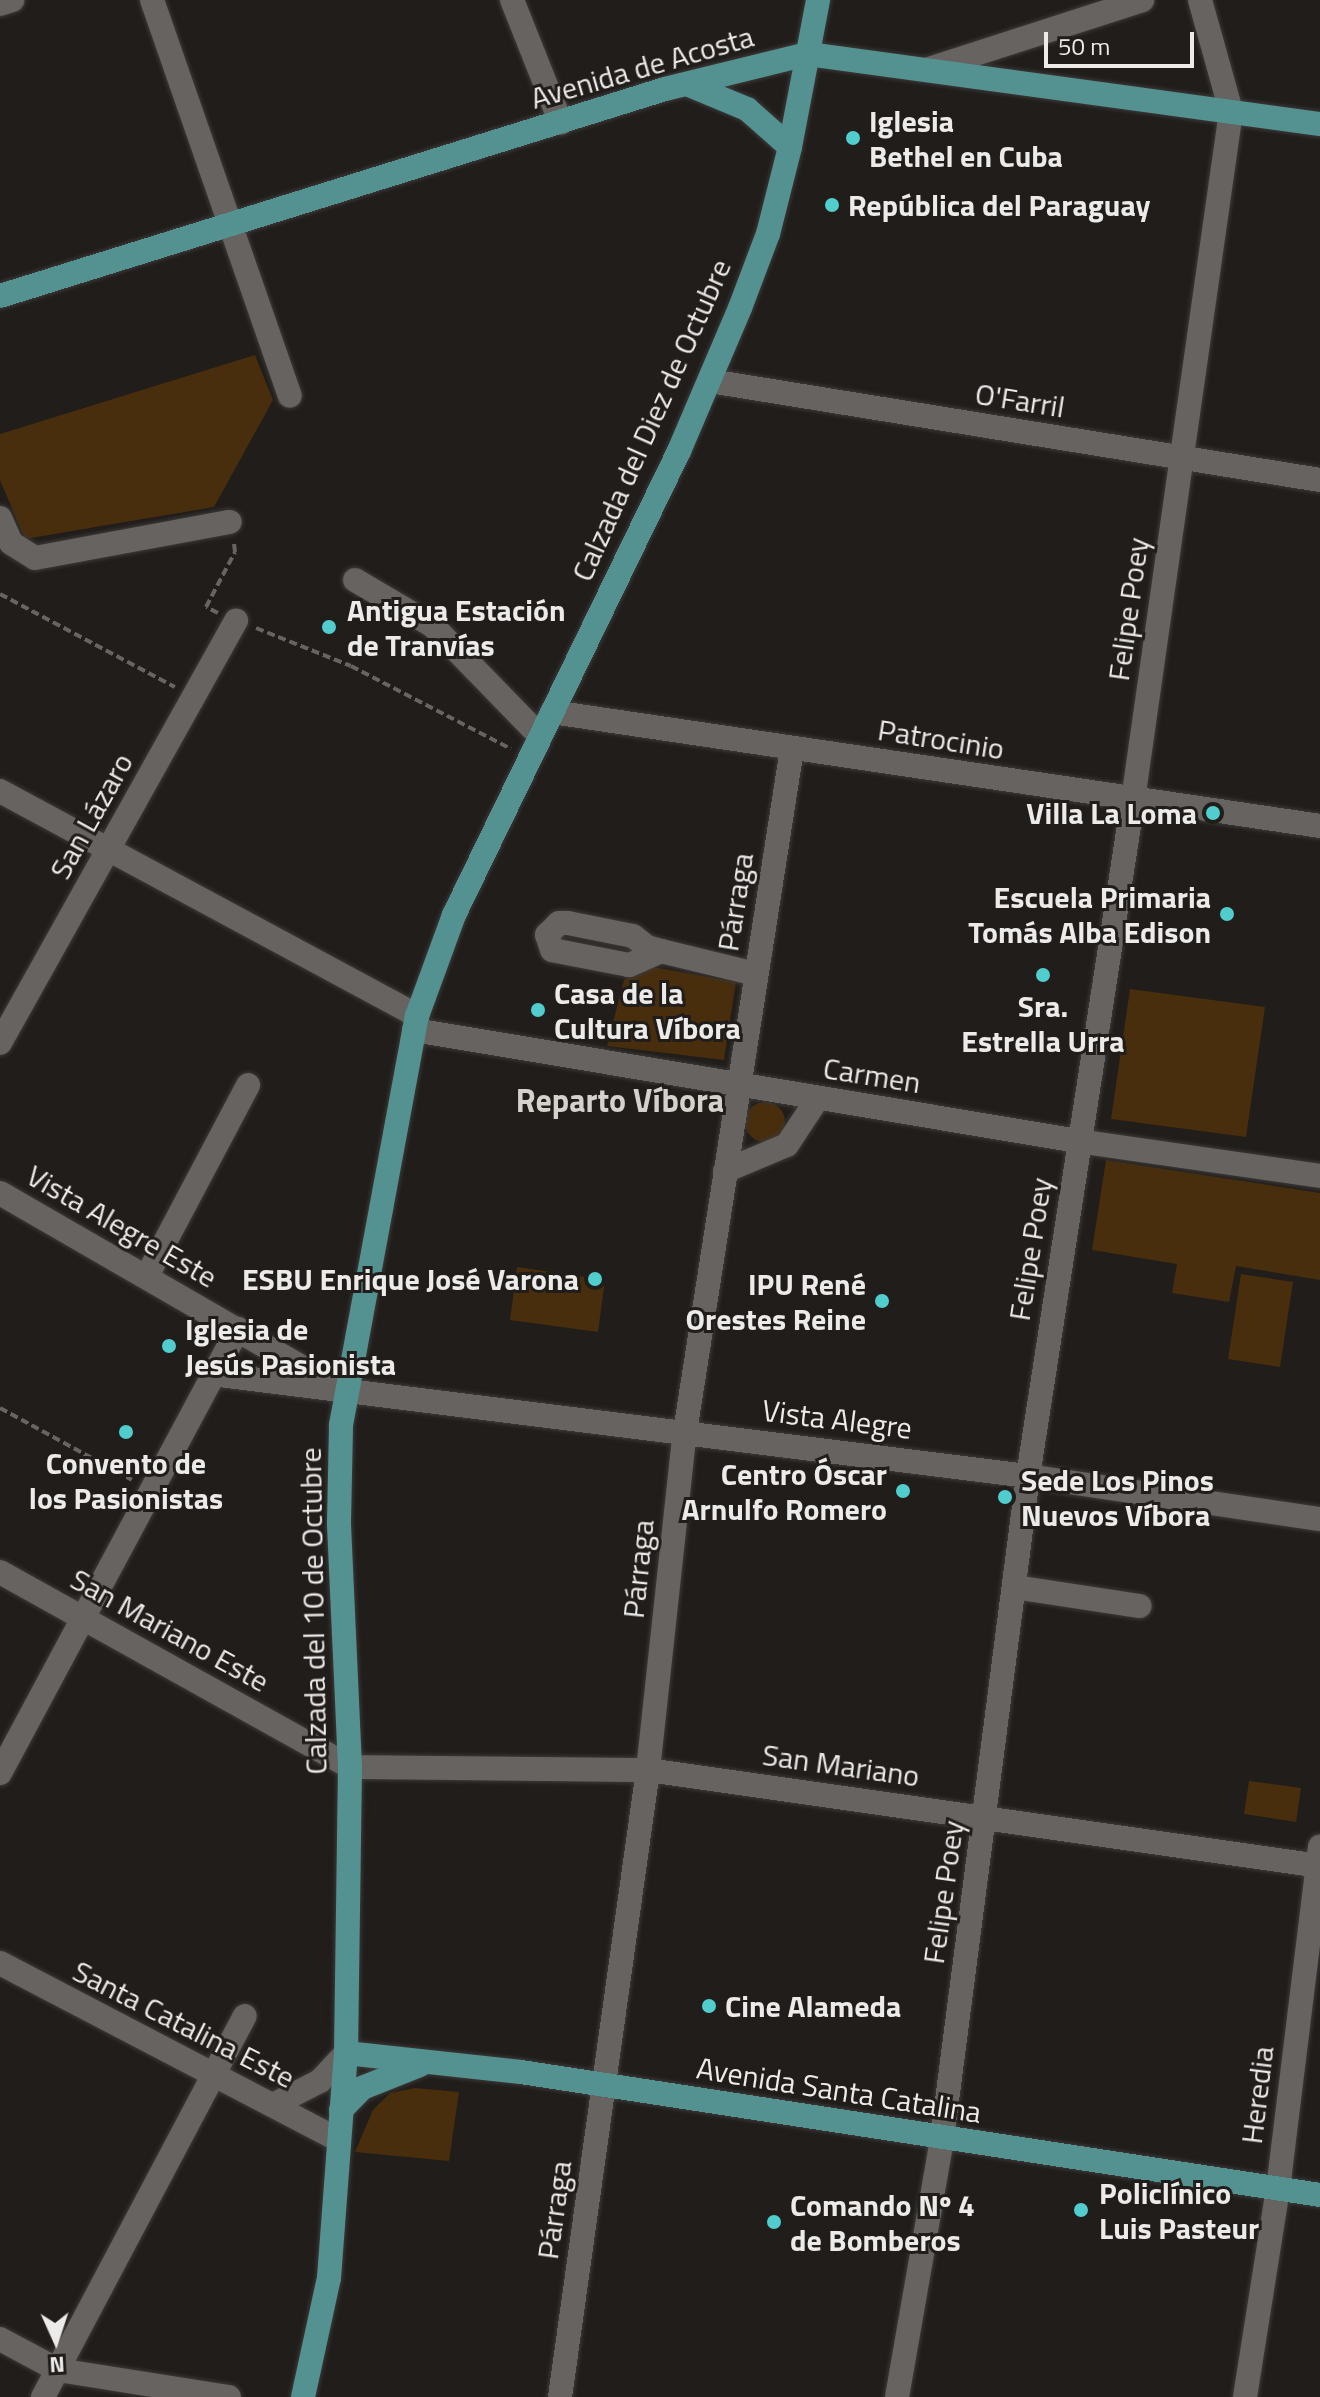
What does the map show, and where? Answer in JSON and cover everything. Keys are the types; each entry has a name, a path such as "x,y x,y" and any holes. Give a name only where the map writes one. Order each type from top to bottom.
{"main road":[{"path":"790,147 818,0"},
{"name":"Avenida de Acosta","path":"0,296 686,84 808,54 1320,124"},
{"path":"686,84 747,109 790,147"},
{"name":"Calzada del Diez de Octubre","path":"552,712 710,381 768,234 790,147"},
{"name":"Calzada del 10 de Octubre","path":"303,2397 329,2278 346,2053 350,1767 339,1522 345,1392 416,1023 449,927 533,746 552,712"},
{"name":"Avenida Santa Catalina","path":"346,2053 605,2085 1320,2195"},
{"path":"341,2110 376,2080 432,2062"}],"street":[{"path":"0,4 12,0"},
{"path":"152,0 234,225 290,396"},
{"path":"512,0 561,123"},
{"path":"929,69 1142,0"},
{"path":"1200,0 1231,111"},
{"name":"Felipe Poey","path":"897,2397 942,2139 986,1819 1028,1476 1133,800 1231,111"},
{"name":"O'Farril","path":"710,381 1320,480"},
{"path":"0,518 11,543 35,558 230,522"},
{"path":"355,580 433,626 533,746"},
{"name":"San Lázaro","path":"0,1043 236,621"},
{"name":"Patrocinio","path":"552,712 1320,826"},
{"name":"Párraga","path":"560,2397 648,1770 685,1432 792,749"},
{"name":"Carmen","path":"0,791 416,1023 738,1085 1078,1141 1320,1176"},
{"path":"661,951 756,974"},
{"path":"147,1276 248,1085"},
{"path":"725,1171 787,1145 818,1098"},
{"name":"Vista Alegre Este","path":"0,1193 345,1392"},
{"path":"0,1773 238,1329"},
{"path":"212,1374 345,1392"},
{"name":"Vista Alegre","path":"345,1392 1028,1476 1320,1519"},
{"name":"San Mariano Este","path":"0,1572 350,1767"},
{"path":"1014,1587 1140,1606"},
{"name":"San Mariano","path":"350,1767 648,1770 986,1819 1319,1860"},
{"name":"Heredia","path":"1245,2397 1278,2189 1319,1860"},
{"name":"Santa Catalina Este","path":"0,1963 339,2140"},
{"path":"43,2397 245,2016"},
{"path":"273,2105 320,2081 346,2053"},
{"path":"0,2339 58,2370 229,2397"}],"path":[{"path":"230,522 235,552 206,607 351,666 533,746"},
{"path":"0,594 195,697"},
{"path":"0,1408 152,1491"}],"shaded area":[{"path":"255,355 273,400 214,507 25,539 0,480 0,434"},
{"path":"653,967 736,982 724,1060 607,1046 624,980"},
{"path":"1130,989 1265,1007 1246,1137 1111,1119"},
{"path":"765,1102 779,1108 785,1122 779,1136 765,1142 751,1136 745,1122 751,1108"},
{"path":"1106,1160 1320,1193 1320,1280 1236,1266 1229,1302 1172,1293 1177,1264 1092,1250"},
{"path":"517,1267 605,1280 598,1332 510,1320"},
{"path":"1241,1274 1293,1282 1280,1367 1228,1359"},
{"path":"1249,1781 1301,1788 1296,1822 1244,1814"},
{"path":"415,2088 459,2092 449,2161 355,2152 373,2110 390,2093"}],"place":[{"name":"Iglesia Bethel en Cuba","path":"853,138"},
{"name":"República del Paraguay","path":"832,205"},
{"name":"Antigua Estación de Tranvías","path":"329,627"},
{"name":"Villa La Loma","path":"1213,813"},
{"name":"Escuela Primaria Tomás Alba Edison","path":"1227,914"},
{"name":"Sra. Estrella Urra","path":"1043,975"},
{"name":"Casa de la Cultura Víbora","path":"538,1010"},
{"name":"ESBU Enrique José Varona","path":"595,1279"},
{"name":"IPU René Orestes Reine","path":"882,1301"},
{"name":"Iglesia de Jesús Pasionista","path":"169,1346"},
{"name":"Convento de los Pasionistas","path":"126,1432"},
{"name":"Centro Óscar Arnulfo Romero","path":"903,1491"},
{"name":"Sede Los Pinos Nuevos Víbora","path":"1005,1497"},
{"name":"Cine Alameda","path":"709,2006"},
{"name":"Policlínico Luis Pasteur","path":"1081,2210"},
{"name":"Comando Nº 4 de Bomberos","path":"774,2222"}],"district":[{"name":"Reparto Víbora","path":"620,1100"}]}
